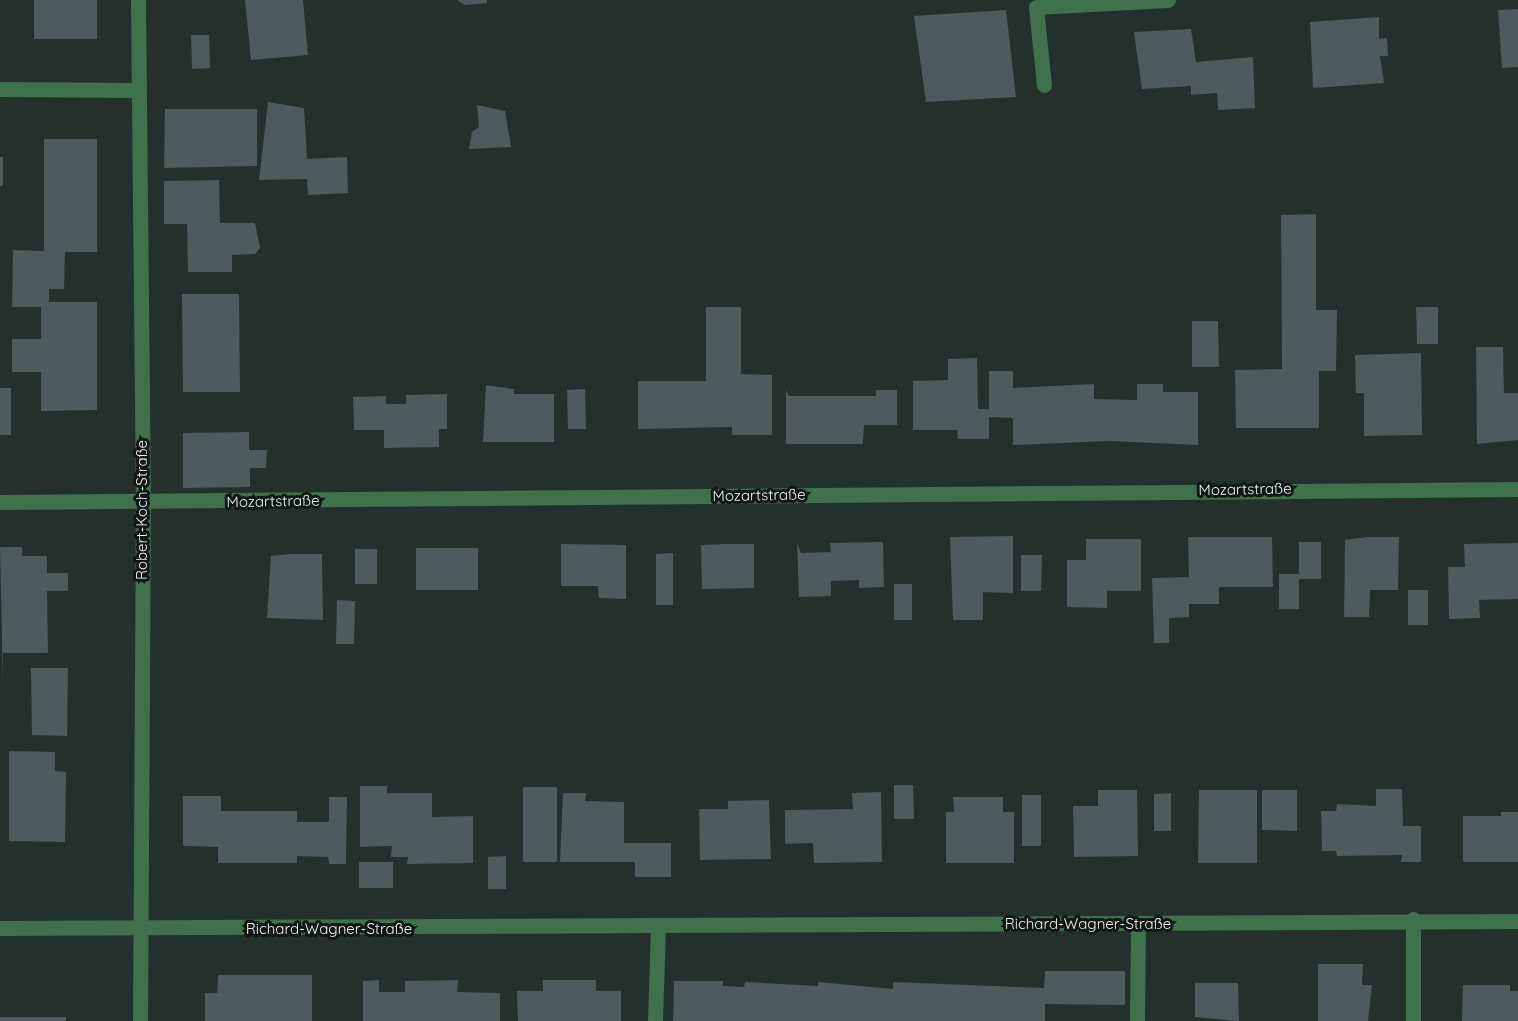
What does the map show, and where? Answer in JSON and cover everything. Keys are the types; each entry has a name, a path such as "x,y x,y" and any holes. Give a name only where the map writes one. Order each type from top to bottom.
{"street":[{"name":"Robert-Koch-Straße","path":"138,0 137,90 143,502 140,1021"},
{"path":"1044,85 1036,4 1168,0"},
{"path":"0,89 137,90"},
{"name":"Mozartstraße","path":"0,502 1518,489"},
{"path":"1413,919 1413,1021"},
{"name":"Richard-Wagner-Straße","path":"0,928 140,930 1138,924 1413,919 1518,921"},
{"path":"1137,1021 1138,924"},
{"path":"655,1021 658,926"}],"building":[{"path":"34,0 97,0 97,39 34,39"},
{"path":"245,0 303,0 308,55 251,60"},
{"path":"457,0 487,0 487,3 465,5"},
{"path":"1518,9 1518,67 1502,68 1498,10"},
{"path":"1006,10 1016,97 926,102 914,16"},
{"path":"1379,17 1379,39 1387,38 1388,56 1380,56 1384,83 1313,88 1310,22"},
{"path":"1191,29 1196,62 1253,57 1255,108 1218,110 1217,93 1191,95 1191,86 1142,89 1134,32"},
{"path":"191,35 209,35 210,68 192,69"},
{"path":"268,102 304,108 307,159 347,157 348,193 308,195 307,179 259,180"},
{"path":"477,105 505,111 511,147 469,149 472,132 479,127"},
{"path":"165,109 257,109 257,166 164,168"},
{"path":"44,139 97,139 97,252 65,252 64,289 49,289 49,302 97,302 97,410 41,411 41,372 12,372 12,339 41,339 41,307 12,307 13,250 44,251"},
{"path":"0,157 3,157 3,186 0,186"},
{"path":"219,180 220,223 255,223 260,248 255,254 232,255 232,272 188,272 187,224 164,224 164,181"},
{"path":"1316,214 1316,310 1337,310 1336,371 1319,371 1319,428 1236,428 1235,370 1282,369 1281,215"},
{"path":"182,294 239,294 240,392 183,392"},
{"path":"706,307 741,307 741,374 772,375 772,435 732,435 732,427 638,429 638,381 706,381"},
{"path":"1416,307 1438,307 1438,344 1417,344"},
{"path":"1192,321 1218,321 1219,367 1192,367"},
{"path":"1476,347 1503,347 1504,393 1518,393 1518,440 1477,444"},
{"path":"1421,353 1422,435 1364,436 1364,393 1356,393 1355,355"},
{"path":"977,358 978,409 989,409 989,371 1013,371 1013,388 1094,384 1094,399 1137,400 1137,384 1163,384 1163,392 1198,392 1198,445 1109,441 1013,445 1013,418 989,417 989,439 958,439 957,430 913,430 913,381 948,380 948,359"},
{"path":"486,385 514,389 514,394 554,394 554,442 483,442"},
{"path":"0,388 11,388 11,435 0,435"},
{"path":"585,389 586,429 568,429 567,390"},
{"path":"786,390 789,396 876,396 876,390 897,390 897,425 864,425 863,444 786,444"},
{"path":"447,394 447,429 439,429 439,447 384,448 384,430 354,430 353,397 386,396 386,404 406,404 406,395"},
{"path":"249,432 249,450 267,450 266,468 250,468 250,487 183,488 183,433"},
{"path":"1013,536 1013,593 983,592 983,620 953,620 950,537"},
{"path":"1188,537 1272,537 1273,587 1219,587 1219,604 1189,604 1189,617 1169,618 1169,643 1154,643 1152,578 1189,577"},
{"path":"1399,537 1398,590 1370,590 1369,617 1344,617 1345,540"},
{"path":"1086,539 1141,539 1141,591 1107,591 1107,608 1067,607 1067,560 1086,560"},
{"path":"883,542 884,587 859,588 859,580 831,581 831,596 799,597 797,543 801,553 831,552 830,543"},
{"path":"1299,542 1321,542 1321,579 1299,579 1299,609 1279,609 1279,574 1299,574"},
{"path":"1518,543 1518,599 1479,600 1480,618 1449,619 1448,567 1465,567 1464,544"},
{"path":"561,544 626,545 626,599 599,598 598,586 561,586"},
{"path":"754,544 754,588 702,589 701,545"},
{"path":"0,547 22,547 22,556 47,556 47,573 68,573 68,591 47,591 48,653 3,653 3,685"},
{"path":"416,548 478,548 478,590 416,590"},
{"path":"355,549 377,549 377,584 355,584"},
{"path":"673,553 673,605 656,605 656,554"},
{"path":"322,554 323,620 267,618 271,556"},
{"path":"1021,555 1042,555 1041,591 1021,591"},
{"path":"894,584 912,584 912,620 894,620"},
{"path":"1408,590 1428,590 1428,625 1408,625"},
{"path":"337,600 355,601 354,644 336,644"},
{"path":"31,668 68,668 67,736 32,735"},
{"path":"9,751 55,752 55,771 66,772 65,842 9,841"},
{"path":"894,785 913,785 914,819 894,819"},
{"path":"360,786 387,786 387,793 432,793 432,817 473,816 473,863 407,864 408,857 391,857 392,846 360,847"},
{"path":"523,787 557,787 557,862 523,862"},
{"path":"1376,789 1402,789 1403,826 1421,826 1421,862 1401,862 1402,855 1337,856 1336,851 1322,851 1321,811 1336,811 1337,804 1376,806"},
{"path":"1098,790 1137,790 1138,856 1074,857 1073,806 1098,806"},
{"path":"1199,790 1257,790 1257,863 1198,863"},
{"path":"1262,790 1297,790 1297,831 1262,830"},
{"path":"881,792 882,862 814,863 813,843 785,844 785,810 853,809 852,793"},
{"path":"563,793 586,793 585,801 624,802 624,843 671,843 671,877 635,877 635,862 560,862"},
{"path":"1171,793 1171,831 1154,831 1154,794"},
{"path":"1022,795 1041,795 1041,846 1022,846"},
{"path":"183,796 221,796 221,811 297,811 297,822 329,822 329,797 347,797 346,864 329,864 328,857 297,856 297,863 218,863 218,847 183,846"},
{"path":"953,797 1003,797 1003,812 1014,812 1014,863 946,863 946,812 954,812"},
{"path":"769,800 771,859 700,860 699,809 728,809 728,801"},
{"path":"1501,812 1518,812 1518,862 1463,862 1463,816 1501,816"},
{"path":"506,856 506,889 488,889 488,857"},
{"path":"359,862 393,862 393,888 359,888"},
{"path":"1318,964 1363,964 1362,985 1372,985 1368,1021 1318,1021"},
{"path":"1045,971 1125,971 1125,1005 1045,1004 1045,1021 673,1021 674,981 723,981 723,986 744,987 745,982 818,986 818,982 893,989 893,982 1044,988"},
{"path":"218,975 312,975 312,1021 205,1021 205,993 217,993"},
{"path":"379,980 379,992 405,992 405,981 458,980 457,992 500,993 500,1021 363,1021 363,981"},
{"path":"543,980 596,980 596,991 621,991 621,1021 518,1021 517,991 543,991"},
{"path":"1195,983 1238,983 1239,1021 1195,1017"},
{"path":"1463,985 1510,985 1510,991 1518,991 1518,1021 1462,1021"},
{"path":"0,1017 66,1017 66,1021 0,1021"}]}
